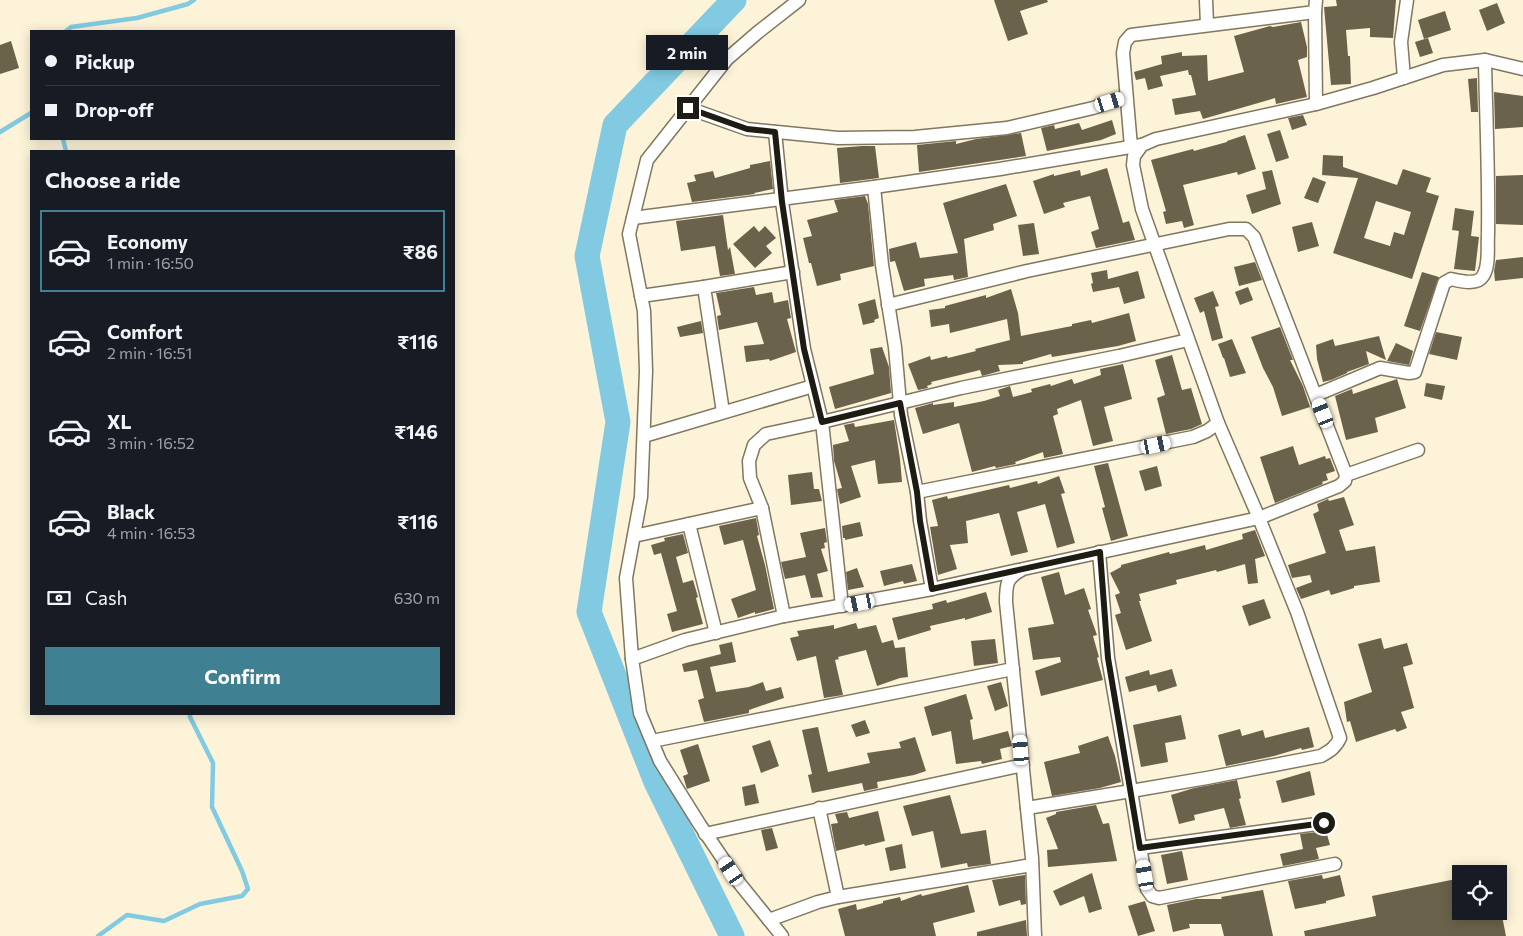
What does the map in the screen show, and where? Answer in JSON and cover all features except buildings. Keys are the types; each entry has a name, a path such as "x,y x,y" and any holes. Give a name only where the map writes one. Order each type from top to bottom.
{"street":[{"path":"782,936 740,884 705,834 660,761 640,713 632,659 626,578 641,497 646,371 644,311 629,234 647,160 727,59 799,0"},
{"path":"1206,0 1207,25"},
{"path":"1404,78 1401,42 1407,0"},
{"path":"1027,808 1207,778 1321,756 1331,751 1338,744 1340,738 1297,612 1218,423 1142,209 1133,165 1136,146 1126,97 1123,53 1125,42 1131,35 1207,25 1316,6 1316,104"},
{"path":"633,218 1000,169 1136,146 1156,139 1316,104 1374,88 1443,64 1485,60 1523,69"},
{"path":"1316,396 1380,368 1409,373 1415,372 1444,284 1450,280 1467,282 1480,280 1484,275 1487,262 1488,214 1485,60"},
{"path":"688,108 747,129 838,138 915,137 1007,128 1093,108 1126,97"},
{"path":"775,132 782,198 804,349 822,422 842,606"},
{"path":"874,187 895,347 900,403 917,492 932,589"},
{"path":"632,659 685,640 784,616 932,589 1259,518 1339,486 1345,481 1346,476 1254,237 1246,229 1229,229 1027,271 888,305"},
{"path":"641,296 793,272"},
{"path":"704,287 723,412"},
{"path":"784,616 762,508 750,478 749,461 754,445 766,434 961,388 1120,356 1188,340"},
{"path":"644,436 813,386"},
{"path":"917,492 1193,437 1207,431 1218,423"},
{"path":"1346,476 1418,450"},
{"path":"634,536 762,508"},
{"path":"689,524 716,633"},
{"path":"1100,552 1108,658 1147,889 1152,896 1159,898 1336,864"},
{"path":"1022,569 1010,576 1006,587 1032,865 1035,936"},
{"path":"652,742 1013,669"},
{"path":"705,834 1023,765"},
{"path":"819,808 838,897"},
{"path":"1140,848 1324,823"},
{"path":"769,920 818,902 838,897 1032,865"}],"waterway":[{"path":"67,30 71,27 137,18 188,4 194,0"},
{"path":"732,936 656,782 589,612 618,422 587,256 615,125 734,0"},
{"path":"0,132 30,114"},
{"path":"63,140 66,150"},
{"path":"98,936 127,915 164,921 200,904 242,896 248,889 242,871 212,807 213,763 190,715"}],"route":[{"path":"688,108 747,129 775,132 782,202 804,349 822,422 900,403 917,492 932,589 1100,552 1108,658 1140,848 1324,823"}]}
